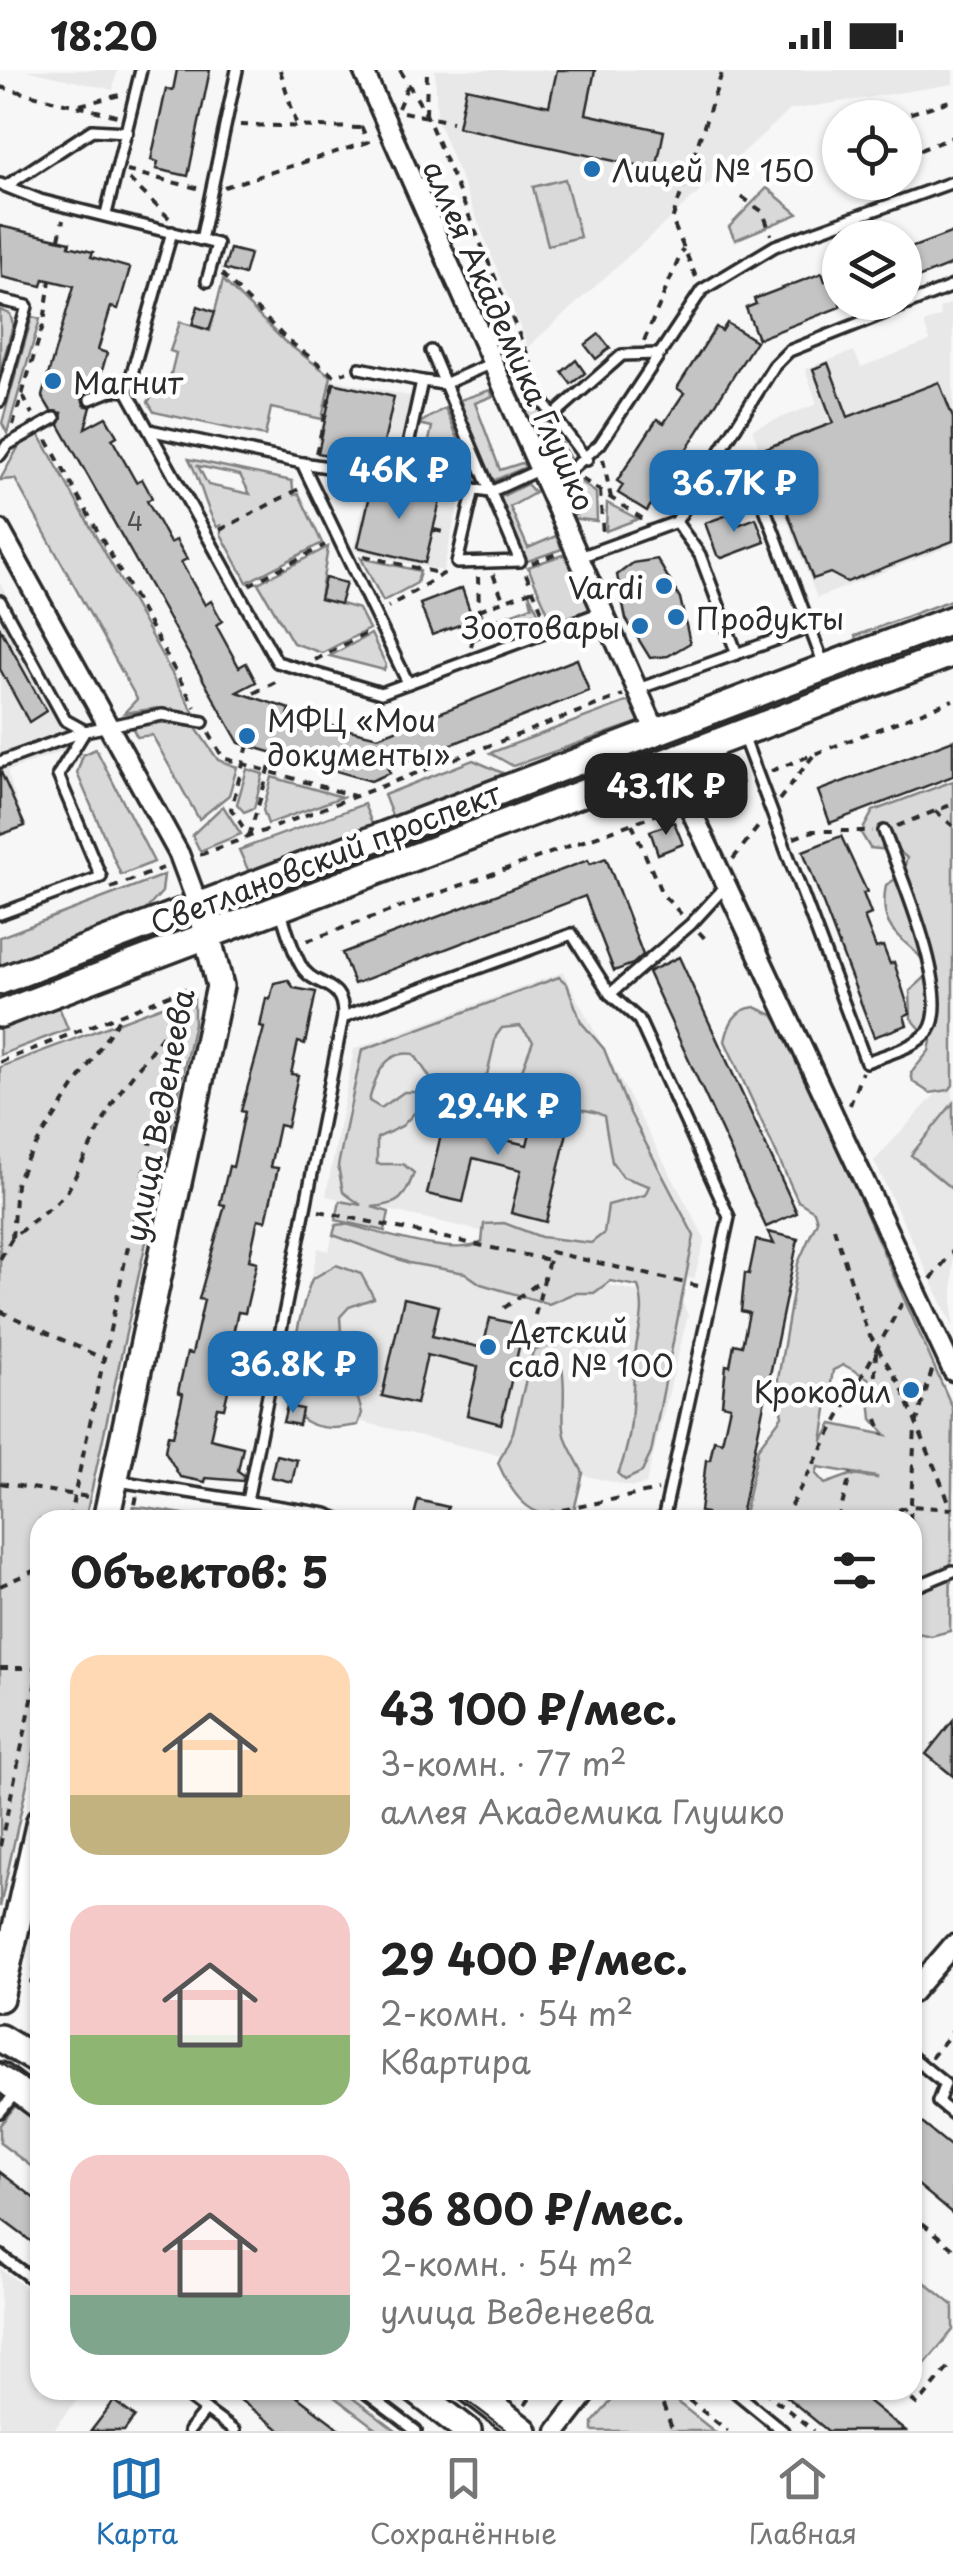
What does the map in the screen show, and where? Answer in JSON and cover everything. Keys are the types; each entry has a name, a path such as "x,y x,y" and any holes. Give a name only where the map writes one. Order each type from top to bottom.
{"main road":[{"name":"Светлановский проспект","path":"0,980 953,619"},
{"name":"Светлановский проспект","path":"0,1014 953,653"},
{"name":"улица Веденеева","path":"118,1497 220,986 198,905"},
{"path":"0,1998 30,1864"},
{"path":"0,2038 30,2056"},
{"path":"9,2083 30,2099"},
{"path":"428,2400 468,2431"},
{"path":"488,2400 523,2420"}],"street":[{"name":"аллея Академика Глушко","path":"363,70 656,732"},
{"name":"улица Веденеева","path":"0,530 179,854 198,905"},
{"path":"668,761 842,1134 921,1289 953,1371"},
{"path":"922,1982 953,1945"},
{"path":"557,2431 581,2400"}],"lane":[{"path":"106,214 141,70"},
{"path":"201,240 237,70"},
{"path":"3,185 92,130 127,132"},
{"path":"547,491 600,444 702,290 776,246 953,182"},
{"path":"3,185 217,244 206,281"},
{"path":"172,232 126,391 277,662 381,693 602,612"},
{"path":"575,552 676,522 774,366 789,351 953,286"},
{"path":"0,300 27,306 0,401"},
{"path":"431,351 490,492 525,562 457,563 474,489"},
{"path":"553,416 622,355 659,354"},
{"path":"360,368 444,384 492,364"},
{"path":"532,378 553,416 586,460"},
{"path":"402,478 422,382"},
{"path":"90,399 114,390 126,391"},
{"path":"0,456 7,444 55,418"},
{"path":"148,430 302,463 490,492 538,470"},
{"path":"0,433 7,444"},
{"path":"302,463 408,683"},
{"path":"750,469 825,668"},
{"path":"676,522 700,555 737,654"},
{"path":"0,602 64,720 85,731"},
{"path":"637,690 809,628"},
{"path":"0,762 109,724 162,715 203,722"},
{"path":"0,914 102,877 58,775 85,731"},
{"path":"742,734 866,1062 913,1044 932,1029 939,1005 936,968 884,830"},
{"path":"610,994 691,924 726,886"},
{"path":"247,1501 344,1002 337,991 302,969 280,909"},
{"path":"343,1017 572,934 610,994 639,1020 729,1217 665,1510"},
{"path":"118,1497 247,1501 292,1510"},
{"path":"922,1584 953,1572"},
{"path":"924,2066 945,2084"},
{"path":"953,2075 938,2102 953,2114"},
{"path":"0,2112 9,2083"},
{"path":"0,2255 30,2278"},
{"path":"192,2400 234,2431"},
{"path":"375,2400 416,2431"},
{"path":"745,2400 784,2431"},
{"path":"189,2431 206,2410"}],"path":[{"path":"280,70 296,124"},
{"path":"400,70 426,114 532,378"},
{"path":"426,114 427,70"},
{"path":"702,290 672,220 723,70"},
{"path":"408,85 396,112 426,114 452,122"},
{"path":"0,86 130,120"},
{"path":"76,106 136,91"},
{"path":"922,110 953,100"},
{"path":"225,126 296,124 362,128 385,118"},
{"path":"118,168 211,191 368,142 362,128"},
{"path":"922,149 953,137"},
{"path":"118,168 186,236"},
{"path":"742,196 763,212 776,246"},
{"path":"59,239 66,205"},
{"path":"638,355 683,249"},
{"path":"211,264 286,339 335,376"},
{"path":"7,444 50,280"},
{"path":"335,376 360,368"},
{"path":"314,465 335,376"},
{"path":"22,396 223,758 354,796"},
{"path":"600,444 611,498"},
{"path":"406,456 479,466"},
{"path":"571,472 658,529"},
{"path":"207,536 311,482"},
{"path":"600,491 603,535"},
{"path":"434,530 448,533"},
{"path":"238,591 338,538"},
{"path":"344,551 443,574 375,615"},
{"path":"551,631 525,562 575,552"},
{"path":"483,562 504,602"},
{"path":"468,661 479,610 483,562"},
{"path":"479,610 533,590"},
{"path":"254,694 380,626"},
{"path":"200,854 637,690"},
{"path":"293,946 632,824 953,700"},
{"path":"248,745 231,808 249,836"},
{"path":"249,836 274,753"},
{"path":"782,841 813,832 884,830 953,804"},
{"path":"935,811 953,826"},
{"path":"632,824 662,894 708,942"},
{"path":"0,1062 187,988 70,1510"},
{"path":"12,1238 16,1184 27,1159 122,1014"},
{"path":"0,1259 12,1238 66,1194 116,1097 178,1015"},
{"path":"842,1134 866,1062"},
{"path":"304,1208 549,1260"},
{"path":"834,1228 876,1348 902,1386 915,1428 953,1509 910,1506 898,1510"},
{"path":"788,1510 902,1302 936,1276 953,1251"},
{"path":"535,1315 551,1252 712,1290"},
{"path":"504,1308 545,1278"},
{"path":"0,1311 104,1359"},
{"path":"910,1510 915,1428 940,1343"},
{"path":"874,1392 876,1348"},
{"path":"877,1418 882,1435"},
{"path":"841,1510 851,1473"},
{"path":"0,1482 118,1497"},
{"path":"566,1510 670,1487"},
{"path":"0,1586 30,1572"},
{"path":"0,1668 30,1666"},
{"path":"0,1846 3,1815 30,1706"},
{"path":"924,2066 953,2031"},
{"path":"922,2222 953,2248"},
{"path":"911,2400 918,2406 952,2365"},
{"path":"660,2400 672,2431"},
{"path":"689,2400 728,2431"},
{"path":"776,2400 814,2431"},
{"path":"802,2431 807,2425"}],"shaded area":[{"path":"26,70 117,70 113,90"},
{"name":"Лицей № 150","path":"435,70 953,70 953,84 853,100 822,100 822,105 790,110 528,347 437,119"},
{"path":"565,179 580,237 548,245 533,187"},
{"path":"767,188 798,214 735,240 729,227"},
{"path":"223,280 284,341 331,376 322,419 271,408 265,436 154,412 148,402 154,392 166,394 176,353 170,351 180,322 210,331"},
{"path":"953,303 953,545 817,598 752,429 817,404 805,369 854,351 861,367 930,341 924,323 941,316 939,308"},
{"path":"0,310 10,314 13,325 0,372"},
{"path":"32,317 40,319 7,433 2,423"},
{"path":"331,379 414,397 397,474 314,456"},
{"path":"490,390 493,396 475,403 500,470 522,463 526,467 490,482 460,400"},
{"path":"531,395 571,460 550,473 519,403"},
{"path":"445,408 463,450 461,457 426,455 432,427 418,424"},
{"path":"39,434 195,715 158,708 124,713 137,699 15,479 0,480 19,446"},
{"path":"189,459 292,481 294,495 299,494 322,543 247,582 221,534 221,525 217,527 212,518","holes":["198,466 240,475 250,494 208,485"]},
{"path":"425,463 457,469 481,484 434,476"},
{"path":"370,476 460,497 443,571 353,550"},
{"path":"577,479 596,493 597,521 569,518 579,513 575,503 565,507 560,494"},
{"path":"527,484 535,493 510,507 528,548 556,536 562,549 525,562 497,499"},
{"path":"607,503 638,519 606,531"},
{"path":"328,547 320,598 359,609 369,629 322,653 293,643 258,583"},
{"path":"565,554 590,609 553,624 528,567"},
{"path":"361,558 420,571 417,583 383,601"},
{"path":"0,583 67,706 77,746 7,771 25,826 0,835"},
{"path":"529,593 540,616 476,639 482,612 483,624 532,606"},
{"path":"953,599 953,605 857,642 855,636"},
{"path":"371,634 386,665 384,670 330,656"},
{"path":"634,699 642,721 513,766 490,753"},
{"path":"166,722 196,728 218,760 237,767 229,795 199,819 152,735 137,737 132,727"},
{"path":"96,749 154,862 121,875 77,773 83,755"},
{"path":"473,760 505,774 393,818 384,795"},
{"path":"247,769 263,774 254,808 244,812 237,804"},
{"path":"272,777 342,797 268,824 263,810"},
{"path":"953,781 953,1085 949,1090 930,1093 913,1082 911,1073 929,1051 931,1041 911,1018 910,991 931,972 891,927 884,903 886,885 902,875 907,858 899,851 870,848 861,833 873,811"},
{"path":"364,804 373,826 249,872 239,850"},
{"path":"223,806 241,834 200,851 192,835"},
{"path":"164,875 162,892 143,913 0,967 0,937"},
{"path":"563,972 705,1239 694,1279 326,1196 354,1049"},
{"path":"559,977 567,984 581,1022 604,1049 629,1111 694,1236 651,1453 642,1472 625,1480 618,1474 630,1426 642,1309 638,1286 610,1281 594,1293 574,1293 549,1304 481,1284 465,1273 409,1263 333,1235 336,1225 345,1224 436,1246 470,1246 482,1242 484,1224 504,1223 541,1237 591,1243 604,1233 608,1205 645,1195 649,1186 623,1177 612,1162 604,1116 540,1105 522,1093 520,1075 533,1041 520,1026 502,1028 496,1036 487,1075 453,1094 435,1085 414,1054 395,1056 382,1067 369,1101 381,1108 404,1092 418,1092 421,1106 402,1126 377,1138 377,1164 403,1164 414,1173 400,1199 372,1207 389,1212 385,1231 336,1220 340,1201 361,1205 343,1192 338,1166 362,1050"},
{"path":"194,994 194,1023 87,1510 30,1510 30,1770 0,1907 0,1067"},
{"path":"59,1007 68,1029 0,1055 0,1029"},
{"path":"755,1007 773,1015 789,1040 953,1409 950,1631 922,1634 922,1510 745,1510 758,1448 782,1416 777,1385 798,1263 817,1221 814,1211 798,1201 725,1041 734,1018","holes":["844,1365 868,1378 872,1419 886,1435 832,1424 822,1442 833,1370","818,1467 877,1477 850,1475 825,1484 816,1474"]},
{"path":"953,1075 953,1326 874,1161"},
{"path":"953,1103 953,1190 911,1155"},
{"name":"Детский сад № 100","path":"335,1222 682,1302 688,1315 646,1484 633,1487 308,1409 289,1378 318,1248 329,1251"},
{"path":"336,1265 361,1274 374,1298 349,1307 340,1317 341,1332 366,1343 371,1356 359,1362 331,1358 321,1367 320,1380 358,1399 362,1413 358,1425 331,1428 305,1421 297,1411 292,1375 297,1331 312,1279"},
{"path":"550,1345 561,1362 565,1435 583,1473 574,1510 533,1510 518,1497 498,1463 513,1432 533,1351"},
{"path":"17,2104 30,2114 30,2166 0,2143 0,2125"},
{"path":"0,2268 30,2291 30,2400 77,2400 53,2431 0,2431"},
{"path":"922,2280 953,2305 953,2330 924,2365"},
{"path":"338,2400 355,2400 396,2431 379,2431"},
{"path":"612,2400 675,2400 714,2431 593,2431 593,2422"}],"building":[{"path":"177,70 210,70 188,176 156,169 158,162 151,160 166,89 173,90"},
{"path":"557,70 595,70 586,114 664,131 656,170 458,127 466,88 549,106"},
{"path":"0,226 70,242 69,246 93,252 91,257 130,268 118,309 111,307 98,350 107,353 97,388 82,397 84,405 91,407 85,428 106,417 117,436 112,439 136,482 142,479 152,498 147,501 170,543 176,540 187,559 181,562 205,605 211,601 222,621 216,625 239,667 246,663 256,682 237,692 290,709 288,715 378,737 577,659 589,691 388,769 390,773 371,781 239,743 59,425 62,413 51,411 42,396 74,286 44,279 42,286 2,277"},
{"path":"953,232 953,264 922,276 922,244"},
{"path":"230,249 250,254 244,275 224,269"},
{"path":"822,273 822,314 758,339 746,308 756,304 754,299"},
{"path":"198,306 215,312 209,330 192,325"},
{"path":"727,323 756,341 647,511 618,493 623,485 617,481 657,419 664,423 684,393 677,388 716,327 722,331"},
{"path":"599,334 610,348 596,359 585,345"},
{"path":"576,360 585,373 571,384 562,372"},
{"path":"828,363 848,417 939,382 953,418 953,541 847,582 830,573 813,579 763,449 833,423 813,369"},
{"path":"333,383 394,397 379,466 318,453"},
{"path":"373,482 441,497 425,563 358,547"},
{"path":"733,513 738,525 756,518 765,542 722,558 717,555 705,523"},
{"path":"657,559 680,598 690,643 668,656 650,658 626,619 617,575 633,563"},
{"path":"325,578 346,583 340,604 320,599"},
{"path":"462,588 473,620 432,635 420,604"},
{"path":"0,628 46,711 29,722 0,669"},
{"path":"953,740 953,776 830,823 818,791"},
{"path":"0,770 25,826 0,835"},
{"path":"674,822 683,844 658,854 650,831"},
{"path":"841,836 867,892 863,893 871,914 864,917 876,948 883,946 890,964 894,962 910,1013 904,1016 907,1025 874,1037 803,851"},
{"path":"606,858 643,955 633,964 614,971 585,896 354,984 342,953 588,860 590,864"},
{"path":"679,957 797,1213 766,1227 648,972"},
{"path":"288,980 294,988 316,992 305,1044 298,1042 291,1074 298,1075 287,1127 279,1125 270,1167 278,1168 266,1221 258,1219 249,1260 257,1262 245,1313 238,1312 228,1355 236,1357 224,1408 217,1407 210,1439 243,1447 238,1471 244,1475 243,1481 206,1478 205,1482 180,1477 165,1451 168,1435 173,1436 183,1394 178,1392 187,1353 192,1354 204,1300 199,1299 225,1205 220,1204 229,1166 233,1167 245,1112 241,1111 264,1028 260,1027 266,998 270,999 274,983"},
{"path":"450,1096 486,1104 479,1134 527,1145 534,1116 569,1124 546,1222 511,1213 521,1170 473,1158 463,1202 427,1194"},
{"path":"768,1232 798,1239 742,1510 700,1510 706,1460 710,1460 714,1440 722,1442 730,1406 722,1404 726,1365 730,1366 734,1344 742,1346 749,1313 741,1311 745,1273 749,1274 756,1240 774,1244"},
{"path":"404,1298 439,1306 432,1336 483,1348 490,1318 524,1326 501,1424 467,1415 478,1367 427,1355 416,1404 382,1396"},
{"path":"287,1406 302,1409 299,1425 283,1422"},
{"path":"276,1455 297,1460 292,1482 271,1477"},
{"path":"418,1500 448,1507 447,1510 416,1510"},
{"path":"953,1720 953,1776 926,1754"},
{"path":"922,2123 953,2148 953,2214 922,2188"},
{"path":"0,2172 30,2194 30,2240 0,2218"},
{"path":"240,2400 301,2400 343,2431 281,2431"},
{"path":"790,2400 867,2400 905,2431 828,2431"},
{"path":"114,2401 135,2417 124,2431 91,2431"}],"tram line":[{"path":"0,2063 30,2082"},
{"path":"466,2400 507,2431"}],"place":[{"name":"Лицей № 150","path":"592,169"},
{"name":"Магнит","path":"53,381"},
{"name":"Vardi","path":"664,586"},
{"name":"Продукты","path":"676,617"},
{"name":"Зоотовары","path":"640,626"},
{"name":"МФЦ «Мои документы»","path":"247,736"},
{"name":"Детский сад № 100","path":"488,1347"},
{"name":"Крокодил","path":"911,1390"}]}
